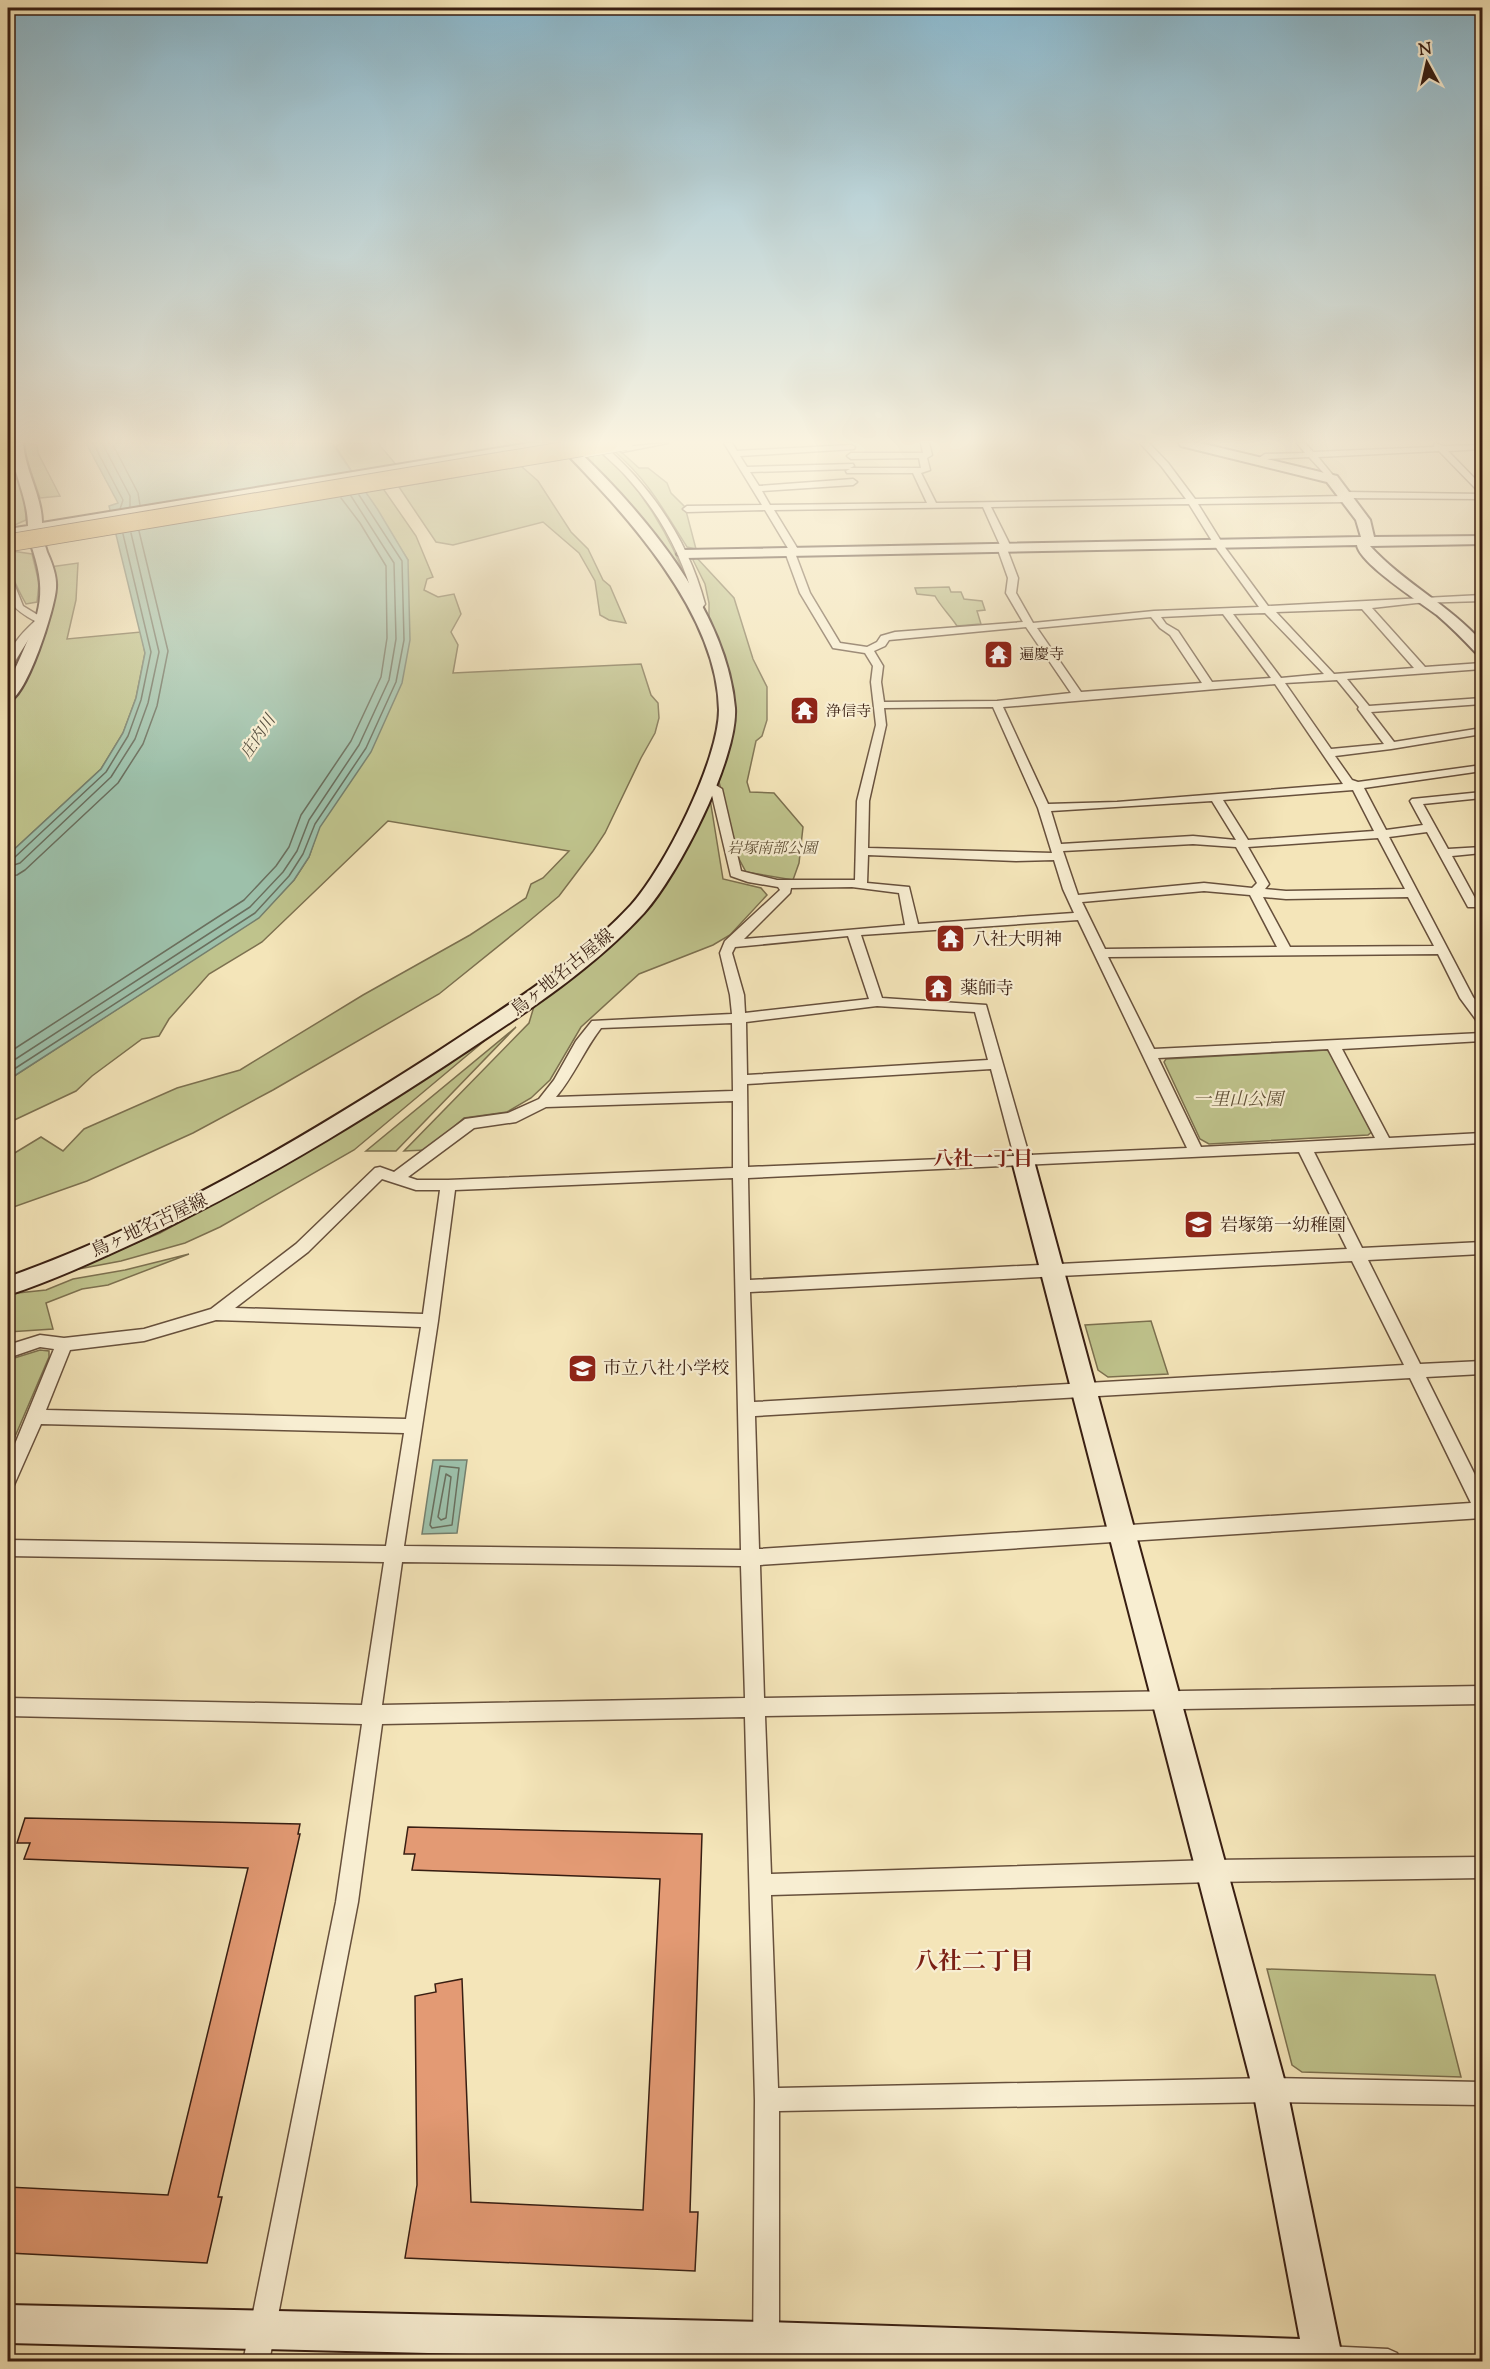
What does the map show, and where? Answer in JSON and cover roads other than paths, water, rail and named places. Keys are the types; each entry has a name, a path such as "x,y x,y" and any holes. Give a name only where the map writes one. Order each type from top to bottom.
{"street":[{"path":"8,696 32,646 49,586 41,554"},
{"name":"鳥ヶ地名古屋線","path":"8,1286 148,1229 253,1174 408,1081 520,1007 582,959 640,907 666,871 707,784 720,751 727,715 725,683 716,651 696,610 658,554"},
{"path":"696,610 700,604 697,588 684,554 700,554"},
{"path":"793,554 805,593 837,646 868,650 881,644 885,638 895,635 1154,614 1365,606 1425,600 1482,598"},
{"path":"1006,554 1013,578 1011,593 1079,697"},
{"path":"1225,554 1280,626 1294,636 1366,709"},
{"path":"1369,554 1382,568 1454,621 1482,651"},
{"path":"8,581 19,608 41,620"},
{"path":"1365,606 1422,670"},
{"path":"1226,611 1348,782 1357,786 1467,998 1482,1018"},
{"path":"1154,614 1163,626 1174,633 1210,687"},
{"path":"8,664 26,635 41,620"},
{"path":"861,886 863,801 881,732 876,682 878,666 868,650"},
{"path":"878,705 997,704 1482,666"},
{"path":"1366,709 1482,701"},
{"path":"997,704 1044,807 1069,888 1197,1153"},
{"path":"1366,709 1363,709 1391,746"},
{"path":"1328,753 1391,746 1482,731"},
{"path":"1044,807 1117,806 1357,786 1482,768"},
{"path":"707,784 716,789 735,873 746,878 782,883 853,883 861,886 905,890 912,928"},
{"path":"1482,795 1416,801 1472,904 1482,903"},
{"path":"1215,797 1263,884 1255,892"},
{"path":"861,851 1016,857 1193,840 1242,844 1382,834 1431,828"},
{"path":"1444,853 1482,850"},
{"path":"766,2351 767,2100 742,1286 741,1080 737,994 726,953 730,944 786,890 782,883"},
{"path":"1075,899 1204,887 1286,895 1413,893"},
{"path":"1255,892 1285,951"},
{"path":"730,944 853,932 1084,916"},
{"path":"853,932 877,1002"},
{"path":"1101,953 1442,950"},
{"path":"396,1178 470,1123 511,1118 544,1102 560,1083 581,1044 597,1024 739,1018 877,1002 981,1008 1270,2090 1324,2360"},
{"path":"1150,1054 1482,1037"},
{"path":"1333,1045 1385,1143"},
{"path":"741,1080 996,1064"},
{"path":"544,1102 740,1096"},
{"path":"216,1314 302,1248 380,1172 416,1185 448,1185 1023,1161 1482,1138"},
{"path":"8,1548 750,1558 1482,1508 1417,1371 1304,1147"},
{"path":"259,2346 347,1902 373,1728 371,1715 448,1185"},
{"path":"742,1286 1482,1248"},
{"path":"8,1351 40,1341 64,1344 144,1335 216,1314 430,1321"},
{"path":"8,1480 36,1417 64,1344"},
{"path":"747,1409 1482,1367"},
{"path":"36,1417 413,1426"},
{"path":"8,1707 371,1715 1482,1695"},
{"path":"760,1885 1212,1871 1482,1867"},
{"path":"767,2100 1270,2090 1482,2094"},
{"path":"8,2324 259,2346 1388,2361"}],"water":[{"name":"庄内川","path":"121,554 404,554 408,560 410,640 402,683 371,752 320,827 309,857 294,880 259,918 8,1080 8,855 101,769 123,733 136,698 145,653"},
{"path":"433,1460 467,1460 457,1533 422,1534"}],"place":[{"name":"遍慶寺","path":"998,654"},
{"name":"浄信寺","path":"805,711"},
{"name":"八社大明神","path":"951,939"},
{"name":"薬師寺","path":"939,988"},
{"name":"岩塚第一幼稚園","path":"1199,1225"},
{"name":"市立八社小学校","path":"582,1368"}],"district":[{"name":"八社一丁目","path":"983,1158"},
{"name":"八社二丁目","path":"974,1961"}],"park label":[{"name":"岩塚南部公園","path":"772,848"},
{"name":"一里山公園","path":"1238,1099"}]}
